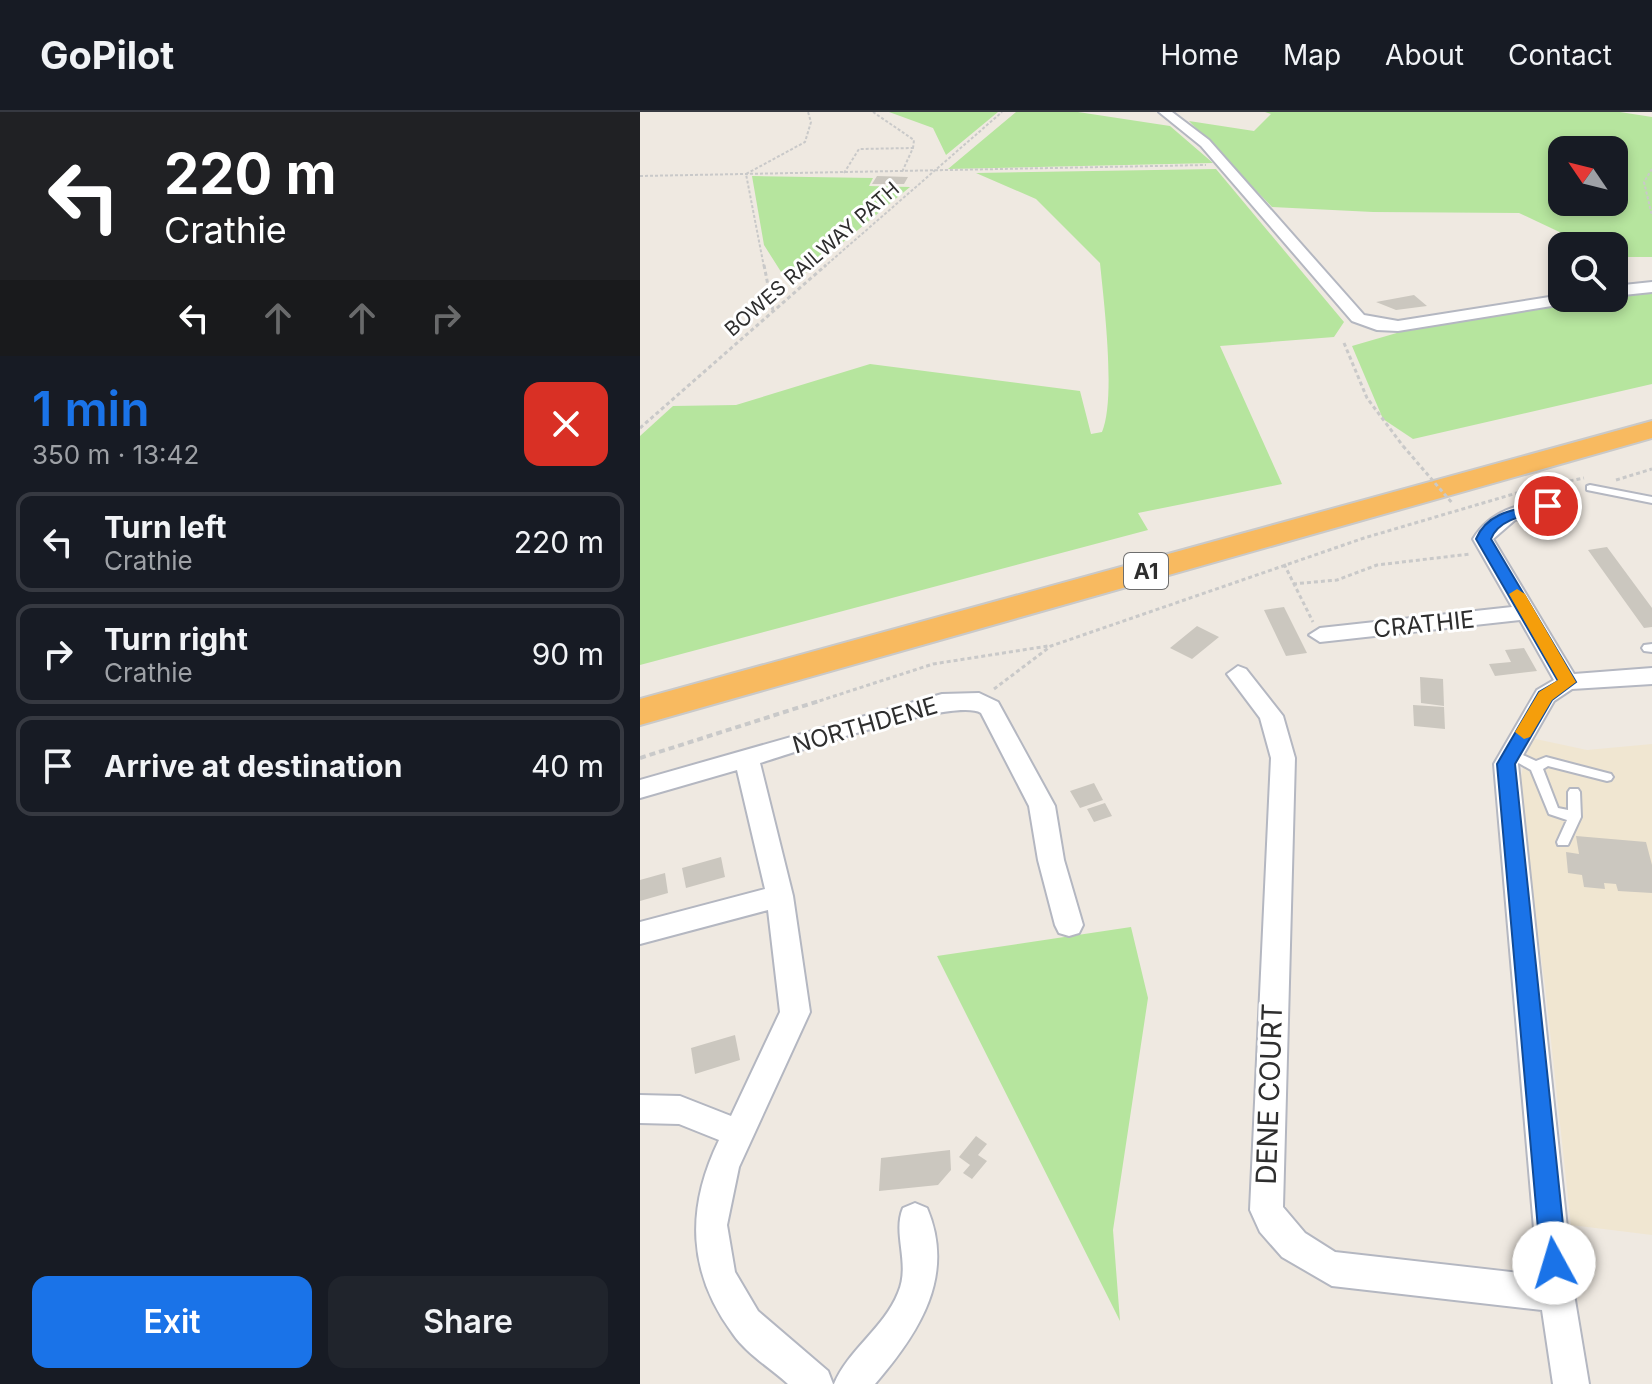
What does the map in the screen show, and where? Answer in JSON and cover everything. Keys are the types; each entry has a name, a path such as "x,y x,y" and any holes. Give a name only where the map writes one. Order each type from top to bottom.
{"highway":[{"name":"A1","path":"640,685 1652,408"},
{"name":"A1","path":"640,712 1652,429"}],"street":[{"path":"1165,112 1194,132 1358,318 1377,325 1398,326 1548,302"},
{"path":"1628,290 1652,287"},
{"path":"1567,682 1483,539 1488,527 1501,518 1543,499 1569,502"},
{"name":"CRATHIE","path":"1320,635 1527,612"},
{"name":"DENE COURT","path":"1238,674 1271,716 1283,758 1266,1210 1279,1235 1300,1253 1332,1269 1557,1294"},
{"path":"1571,1384 1557,1294 1506,764 1524,760 1545,696 1567,682 1652,676"},
{"path":"979,701 990,708 1042,806 1051,860 1069,925"},
{"name":"NORTHDENE","path":"640,789 942,702 979,701"},
{"path":"747,759 780,896 795,1012 723,1166 710,1225 719,1278 746,1323 815,1384"},
{"path":"640,933 780,896"},
{"path":"640,1109 680,1110 740,1134"},
{"path":"852,1384 893,1334 914,1299 921,1269 915,1219"}],"lane":[{"path":"1590,484 1652,500"},
{"path":"1524,760 1546,761 1607,777"},
{"path":"1524,760 1553,811 1575,817"},
{"path":"1563,842 1575,817 1574,792"}],"path":[{"path":"746,174 805,142 811,122 808,112"},
{"path":"873,112 914,140 902,172"},
{"name":"BOWES RAILWAY PATH","path":"640,428 1002,112"},
{"path":"844,173 859,149 913,148"},
{"path":"640,176 1224,165"},
{"path":"1652,169 1644,182 1652,216"},
{"path":"746,174 773,311"},
{"path":"1344,343 1353,374 1377,419 1453,504"},
{"path":"1615,481 1652,469"},
{"path":"640,758 933,664 1051,646 1284,564 1534,488 1581,477 1590,484"},
{"path":"1293,584 1337,580 1377,565 1492,551"},
{"path":"1284,564 1320,635"},
{"path":"979,701 1051,646"}],"shaded area":[{"path":"1531,738 1587,750 1652,744 1652,1235 1571,1225 1545,985 1522,827 1519,783"}],"green space":[{"path":"889,112 998,112 946,155 933,128"},
{"path":"1016,112 1078,112 1170,126 1213,163 948,169"},
{"path":"1265,112 1620,112 1652,117 1652,257 1628,257 1628,232 1559,232 1519,213 1373,212 1272,207 1189,121 1254,131 1271,114"},
{"path":"1216,169 1344,322 1334,337 1220,346 1282,484 1138,513 1148,530 640,665 640,436 673,406 736,405 870,364 1080,391 1091,434 1102,432 1109,375 1100,263 1036,199 976,173"},
{"path":"752,176 873,178 869,186 910,187 790,286 764,245"},
{"path":"1652,291 1652,384 1413,439 1383,419 1352,346 1407,330 1548,308 1548,312 1628,312 1628,295"},
{"path":"1131,927 1148,998 1113,1230 1120,1321 937,956"}],"building":[{"path":"877,176 908,177 904,184 872,184"},
{"path":"1414,295 1427,306 1396,310 1376,302"},
{"path":"1607,547 1652,608 1652,627 1644,628 1588,550"},
{"path":"1284,607 1307,653 1286,656 1264,610"},
{"path":"1197,626 1219,637 1192,659 1170,648"},
{"path":"1524,648 1537,671 1495,676 1489,664 1511,662 1505,650"},
{"path":"1420,677 1443,679 1444,706 1421,703"},
{"path":"1413,705 1444,707 1445,729 1414,726"},
{"path":"1094,783 1103,800 1080,808 1070,791"},
{"path":"1105,803 1112,816 1094,822 1087,809"},
{"path":"1576,836 1646,842 1652,865 1652,893 1618,891 1616,884 1604,883 1605,889 1584,887 1582,875 1568,873 1566,852 1579,854"},
{"path":"721,857 725,877 686,888 682,868"},
{"path":"665,873 668,893 640,901 640,880"},
{"path":"735,1035 740,1060 695,1074 691,1048"},
{"path":"976,1136 987,1144 978,1155 987,1161 972,1179 963,1173 970,1165 959,1157"},
{"path":"950,1150 951,1170 938,1185 879,1191 881,1158"}],"slow traffic":[{"path":"1517,594 1567,682 1545,696 1524,732"}],"route":[{"path":"1548,506 1501,518 1488,527 1483,539 1567,682 1545,696 1506,764 1554,1263"}]}
